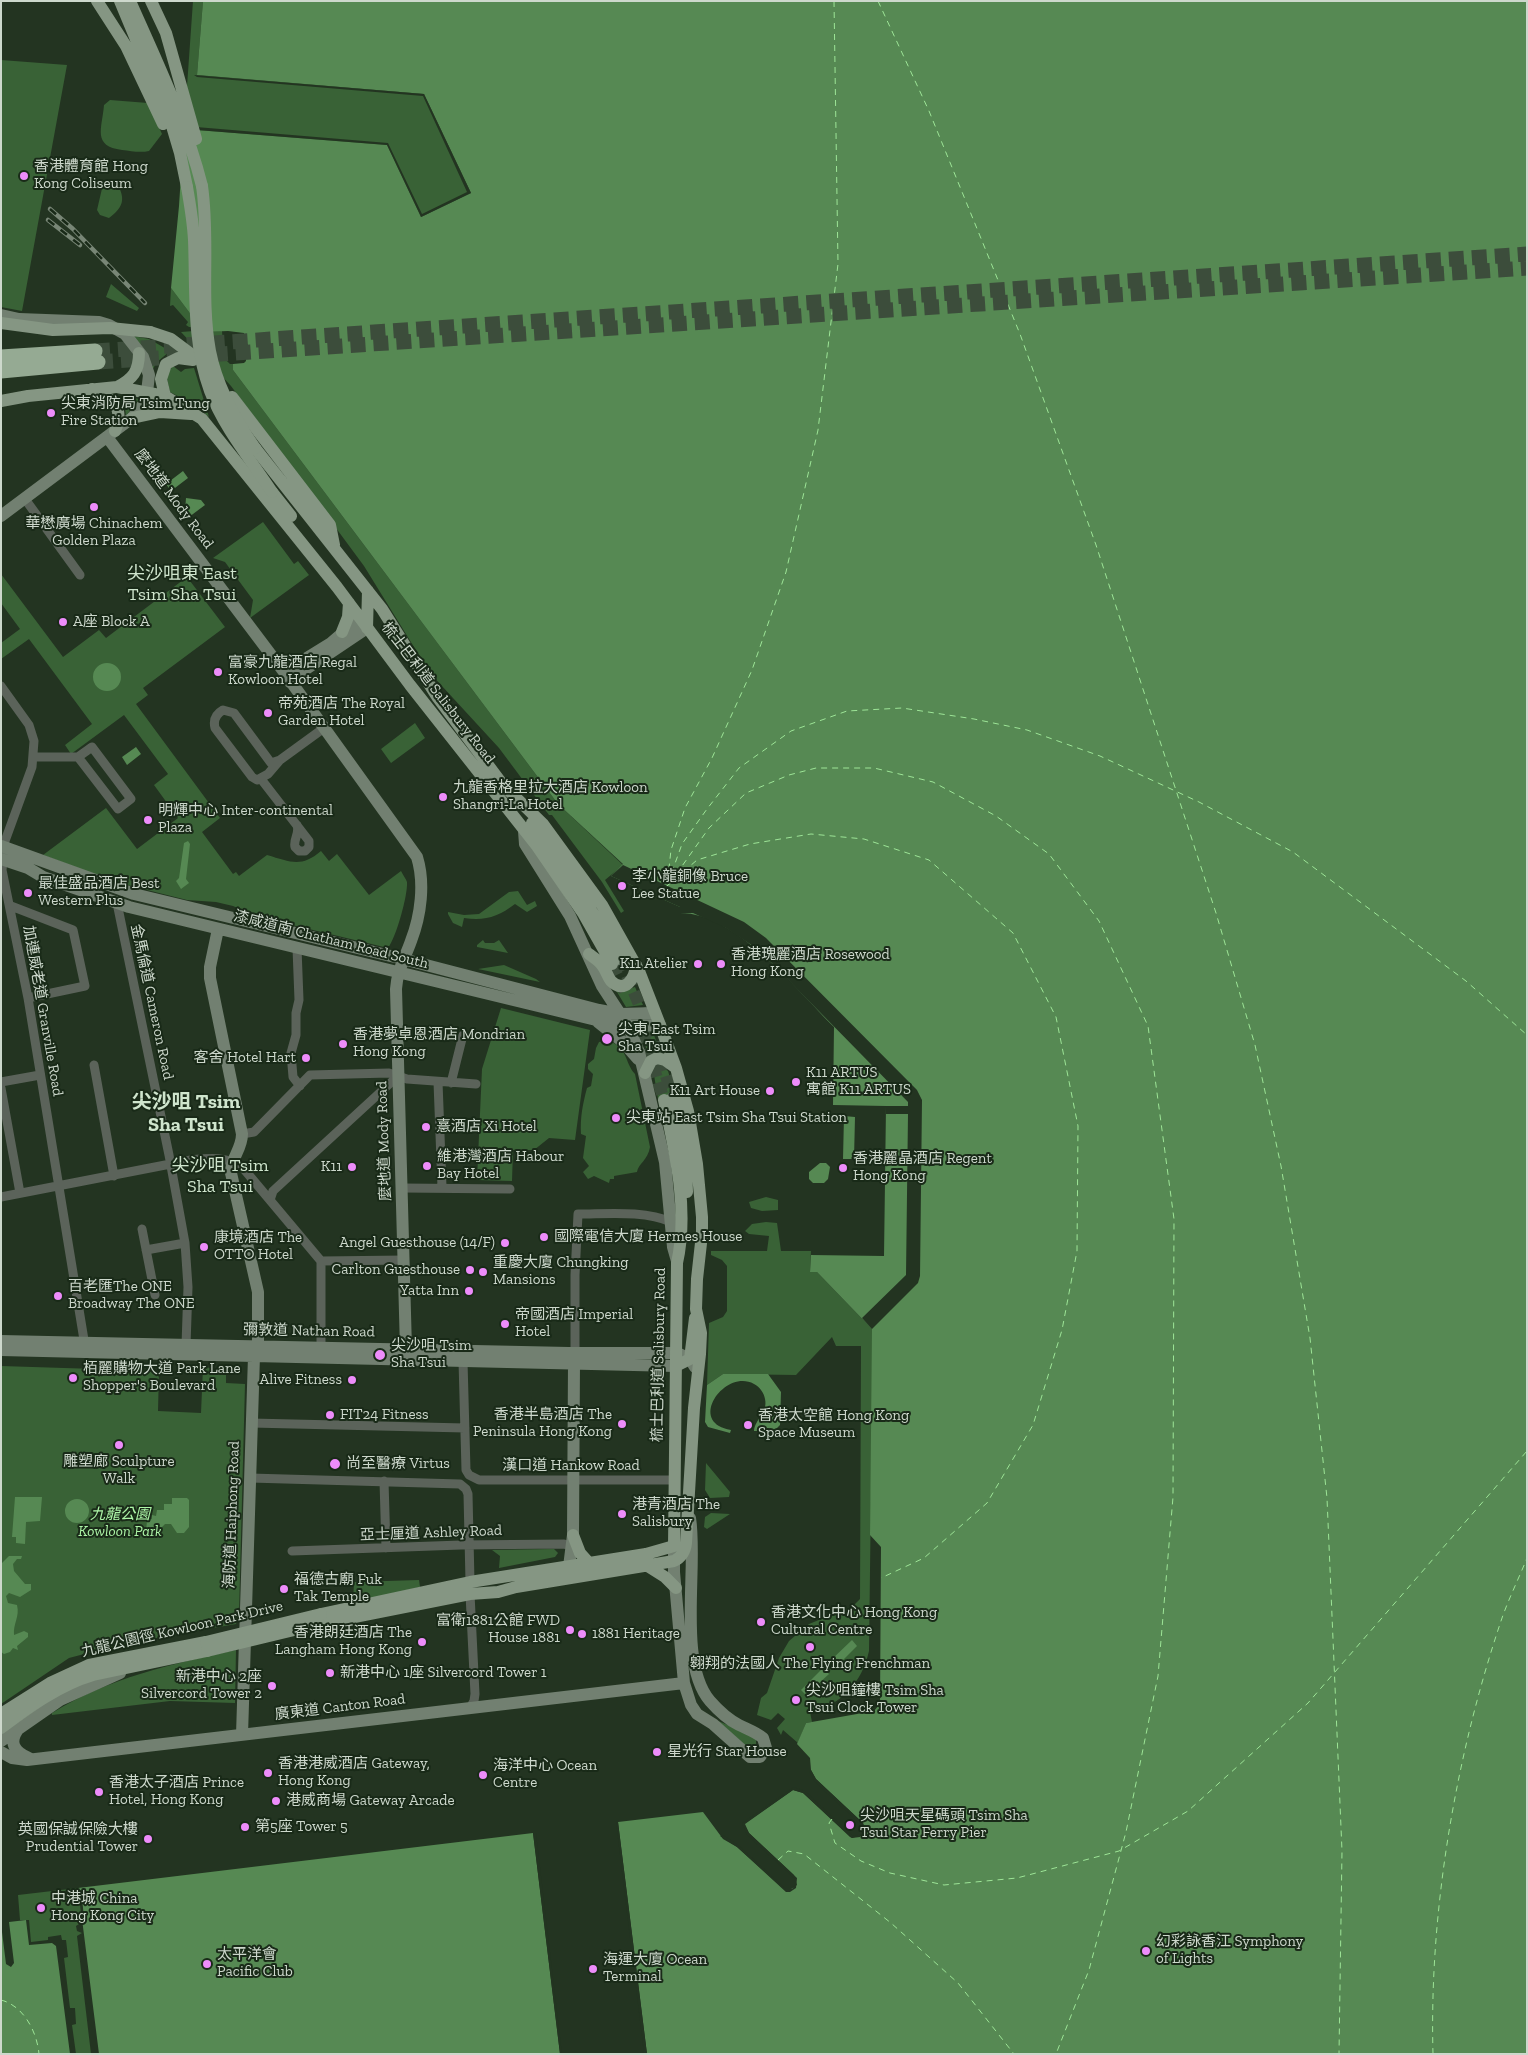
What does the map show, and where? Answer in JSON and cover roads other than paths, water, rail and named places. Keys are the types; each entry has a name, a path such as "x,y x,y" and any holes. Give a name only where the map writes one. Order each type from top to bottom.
{"highway":[{"path":"1,357 96,357 1,371"}],"main road":[{"path":"97,1 130,54 183,168"},
{"path":"120,1 172,126 183,168 193,226 195,316 199,350 205,376 214,400 225,421 277,488"},
{"path":"130,1 170,91 189,141 202,186"},
{"path":"151,1 166,33 196,139 206,224 208,326 212,360 232,412 277,488"},
{"path":"1,315 19,319 99,322 108,325 125,334 132,341 147,365 149,375 146,400 132,418 1,516"},
{"path":"1,324 53,330 110,328 150,332 171,339 194,359 178,358 166,364 161,379 166,396"},
{"path":"117,387 128,382 134,375 137,369 139,353"},
{"name":"梳士巴利道 Salisbury Road","path":"1,400 117,387 166,396 194,414 214,434 337,587 410,685 524,831 524,844 556,892 599,979 628,1026 643,1068 665,1162 673,1247 677,1263 673,1480 674,1561 684,1683 691,1705 697,1714 712,1724 750,1757 757,1758 764,1754 766,1745 763,1738 737,1724 714,1705 697,1677 690,1604 694,1561 693,1532 688,1503"},
{"path":"92,389 116,405 120,420 111,434"},
{"name":"梳士巴利道 Salisbury Road","path":"232,397 330,525 335,550"},
{"path":"132,418 146,414 167,412 194,414"},
{"name":"麼地道 Mody Road","path":"111,434 417,857 421,870 422,888 413,936 398,972 396,994 406,1349"},
{"name":"梳士巴利道 Salisbury Road","path":"277,488 322,532 382,609 438,698 506,789 543,824 570,859 602,905 636,965 658,1019 676,1068 688,1111 697,1164 702,1217 696,1310 701,1333 685,1550 674,1561"},
{"name":"梳士巴利道 Salisbury Road","path":"277,488 337,587"},
{"path":"287,677 307,668 364,623 368,592"},
{"path":"342,632 348,617 349,603"},
{"path":"287,677 342,632 364,623"},
{"path":"506,789 579,890 616,962 561,879 524,831"},
{"name":"漆咸道南 Chatham Road South","path":"2,852 139,896 403,959 578,1005 620,1014 658,1019"},
{"name":"漆咸道南 Chatham Road South","path":"2,852 43,877 117,903 218,929 596,1020 628,1026 658,1019"},
{"path":"107,885 117,903"},
{"path":"218,929 209,974 242,1134 240,1148 232,1162"},
{"path":"588,954 602,964 607,975 618,985 625,986 633,980 636,965"},
{"path":"578,1005 593,1002 597,998 600,986 599,979"},
{"path":"596,1020 623,1042 643,1068 657,1058 665,1060 676,1068"},
{"path":"677,1263 682,1233 681,1210 668,1098 686,1163 689,1234 699,1255"},
{"name":"海防道 Haiphong Road","path":"232,1162 231,1173 259,1298 251,1423 242,1734"},
{"path":"696,1310 690,1359 697,1372"},
{"name":"彌敦道 Nathan Road","path":"1,1341 85,1347 463,1361 574,1358 676,1360"},
{"name":"彌敦道 Nathan Road","path":"1,1350 186,1345 256,1352 321,1348 569,1353 574,1358"},
{"path":"567,1572 571,1541 574,1358"},
{"path":"676,1360 690,1359"},
{"path":"571,1541 588,1562"},
{"name":"九龍公園徑 Kowloon Park Drive","path":"470,1588 499,1585 516,1587 567,1572 588,1562 646,1554 674,1546"},
{"name":"九龍公園徑 Kowloon Park Drive","path":"1,1728 70,1683 93,1675 143,1664 207,1646 320,1619 470,1588 567,1572 674,1561"},
{"path":"646,1565 665,1577 676,1588"},
{"name":"九龍公園徑 Kowloon Park Drive","path":"1,1714 50,1683 89,1665 207,1646"},
{"name":"九龍公園徑 Kowloon Park Drive","path":"21,1726 60,1700 95,1683 143,1664"},
{"name":"廣東道 Canton Road","path":"1,1752 19,1760 34,1759 684,1683"},
{"path":"1,1741 21,1726"},
{"path":"21,1726 13,1737 14,1746 22,1754 34,1759"}],"street":[{"path":"25,499 80,575"},
{"name":"加連威老道 Granville Road","path":"1,686 29,724 34,741 30,776 2,852 2,870 11,906 28,998 85,1347"},
{"path":"280,760 272,763 234,713 227,710 219,712 214,719 215,728 255,779 261,779 280,760 324,728"},
{"path":"33,757 78,756 92,747 131,799 118,809 78,756"},
{"path":"261,779 297,825"},
{"name":"金馬倫道 Cameron Road","path":"117,903 171,1164 185,1243 188,1281 186,1345"},
{"path":"11,906 73,930 84,986 28,998"},
{"path":"297,948 299,1000 296,1013 296,1035 291,1053 293,1077 300,1086"},
{"path":"452,1083 464,1035"},
{"path":"94,1064 114,1176"},
{"path":"242,1134 254,1132 310,1075 389,1073 407,1079 476,1084"},
{"path":"1,1082 40,1075"},
{"path":"270,1200 274,1191 398,1076"},
{"path":"438,1082 442,1188"},
{"path":"1,1088 20,1193"},
{"path":"1,1197 209,1158 232,1162 243,1168 321,1261 321,1348"},
{"path":"402,1188 504,1187"},
{"path":"574,1358 578,1214 646,1216 662,1218 671,1222"},
{"path":"142,1229 155,1294"},
{"path":"146,1250 185,1243"},
{"path":"321,1261 404,1260"},
{"path":"251,1423 465,1428 463,1361"},
{"name":"漢口道 Hankow Road","path":"465,1428 466,1470 470,1475 479,1480 673,1480"},
{"path":"250,1478 455,1483 462,1485 468,1494 475,1694 470,1708"},
{"path":"384,1481 386,1548"},
{"name":"亞士厘道 Ashley Road","path":"292,1551 564,1544 571,1541"}],"tunnel":[{"path":"95,351 1527,254"},
{"path":"98,362 1527,268"},
{"path":"620,959 654,1040 673,1097"},
{"path":"612,964 626,994"},
{"path":"642,1031 664,1100"}],"railway":[{"path":"50,209 73,229 145,303"},
{"path":"48,220 80,245"}],"place":[{"name":"香港體育館 Hong Kong Coliseum","path":"24,176"},
{"name":"尖東消防局 Tsim Tung Fire Station","path":"51,413"},
{"name":"華懋廣場 Chinachem Golden Plaza","path":"94,507"},
{"name":"A座 Block A","path":"63,622"},
{"name":"富豪九龍酒店 Regal Kowloon Hotel","path":"218,672"},
{"name":"帝苑酒店 The Royal Garden Hotel","path":"268,713"},
{"name":"九龍香格里拉大酒店 Kowloon Shangri-La Hotel","path":"443,797"},
{"name":"明輝中心 Inter-continental Plaza","path":"148,820"},
{"name":"李小龍銅像 Bruce Lee Statue","path":"622,886"},
{"name":"最佳盛品酒店 Best Western Plus","path":"28,893"},
{"name":"K11 Atelier","path":"698,964"},
{"name":"香港瑰麗酒店 Rosewood Hong Kong","path":"721,964"},
{"name":"尖東 East Tsim Sha Tsui","path":"607,1039"},
{"name":"香港夢卓恩酒店 Mondrian Hong Kong","path":"343,1044"},
{"name":"客舍 Hotel Hart","path":"306,1058"},
{"name":"K11 ARTUS 寓館 K11 ARTUS","path":"796,1082"},
{"name":"K11 Art House","path":"770,1091"},
{"name":"尖東站 East Tsim Sha Tsui Station","path":"616,1118"},
{"name":"憙酒店 Xi Hotel","path":"426,1127"},
{"name":"維港灣酒店 Habour Bay Hotel","path":"427,1166"},
{"name":"K11","path":"352,1167"},
{"name":"香港麗晶酒店 Regent Hong Kong","path":"843,1168"},
{"name":"國際電信大廈 Hermes House","path":"544,1237"},
{"name":"Angel Guesthouse (14/F)","path":"505,1243"},
{"name":"康境酒店 The OTTO Hotel","path":"204,1247"},
{"name":"Carlton Guesthouse","path":"470,1270"},
{"name":"重慶大廈 Chungking Mansions","path":"483,1272"},
{"name":"Yatta Inn","path":"469,1291"},
{"name":"百老匯The ONE Broadway The ONE","path":"58,1296"},
{"name":"帝國酒店 Imperial Hotel","path":"505,1324"},
{"name":"尖沙咀 Tsim Sha Tsui","path":"380,1355"},
{"name":"栢麗購物大道 Park Lane Shopper's Boulevard","path":"73,1378"},
{"name":"Alive Fitness","path":"352,1380"},
{"name":"FIT24 Fitness","path":"330,1415"},
{"name":"香港半島酒店 The Peninsula Hong Kong","path":"622,1424"},
{"name":"香港太空館 Hong Kong Space Museum","path":"748,1425"},
{"name":"雕塑廊 Sculpture Walk","path":"119,1445"},
{"name":"尚至醫療 Virtus","path":"335,1464"},
{"name":"港青酒店 The Salisbury","path":"622,1514"},
{"name":"福德古廟 Fuk Tak Temple","path":"284,1589"},
{"name":"香港文化中心 Hong Kong Cultural Centre","path":"761,1622"},
{"name":"富衛1881公館 FWD House 1881","path":"570,1630"},
{"name":"1881 Heritage","path":"582,1634"},
{"name":"香港朗廷酒店 The Langham Hong Kong","path":"422,1642"},
{"name":"翱翔的法國人 The Flying Frenchman","path":"810,1647"},
{"name":"新港中心 1座 Silvercord Tower 1","path":"330,1673"},
{"name":"新港中心 2座 Silvercord Tower 2","path":"272,1686"},
{"name":"尖沙咀鐘樓 Tsim Sha Tsui Clock Tower","path":"796,1700"},
{"name":"星光行 Star House","path":"657,1752"},
{"name":"香港港威酒店 Gateway, Hong Kong","path":"268,1773"},
{"name":"海洋中心 Ocean Centre","path":"483,1775"},
{"name":"香港太子酒店 Prince Hotel, Hong Kong","path":"99,1792"},
{"name":"港威商場 Gateway Arcade","path":"276,1801"},
{"name":"尖沙咀天星碼頭 Tsim Sha Tsui Star Ferry Pier","path":"850,1825"},
{"name":"第5座 Tower 5","path":"245,1827"},
{"name":"英國保誠保險大樓 Prudential Tower","path":"148,1839"},
{"name":"中港城 China Hong Kong City","path":"41,1908"},
{"name":"幻彩詠香江 Symphony of Lights","path":"1146,1951"},
{"name":"太平洋會 Pacific Club","path":"207,1964"},
{"name":"海運大廈 Ocean Terminal","path":"593,1969"}],"district":[{"name":"尖沙咀東 East Tsim Sha Tsui","path":"182,584"},
{"name":"尖沙咀 Tsim Sha Tsui","path":"186,1114"},
{"name":"尖沙咀 Tsim Sha Tsui","path":"220,1176"}],"park label":[{"name":"九龍公園 Kowloon Park","path":"120,1524"}]}
